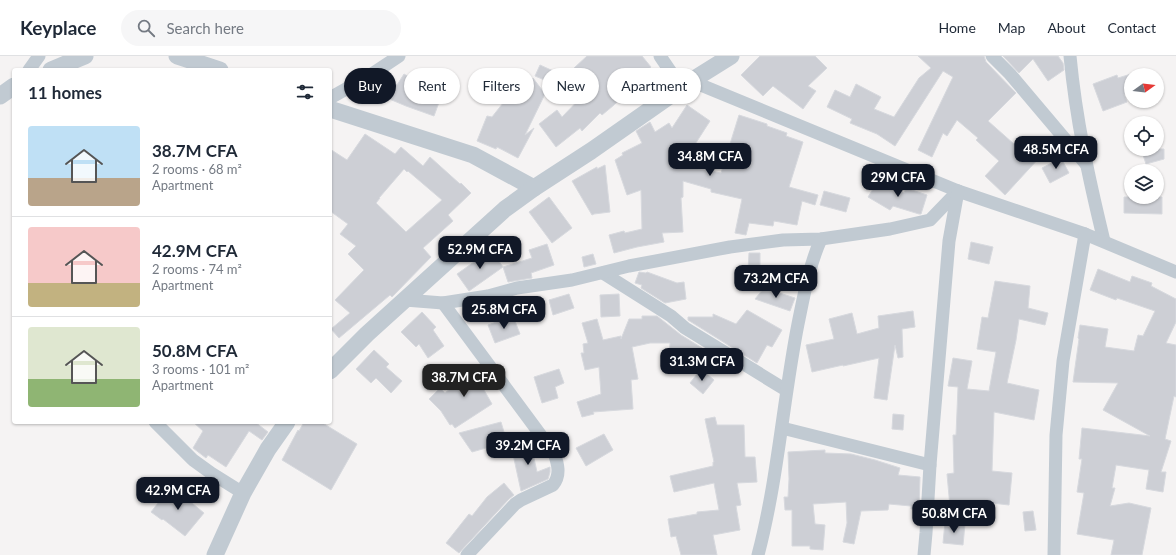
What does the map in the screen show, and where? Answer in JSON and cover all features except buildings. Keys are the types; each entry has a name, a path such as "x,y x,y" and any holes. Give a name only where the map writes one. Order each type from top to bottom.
{"street":[{"path":"30,68 39,56"},
{"path":"55,68 85,56"},
{"path":"177,56 214,68"},
{"path":"332,97 369,76 399,56"},
{"path":"660,56 671,68"},
{"path":"701,75 731,56"},
{"path":"992,56 1010,74 1086,164"},
{"path":"1070,56 1072,83 1086,164 1104,241"},
{"path":"0,96 12,87"},
{"path":"701,90 958,191 1104,241 1176,272"},
{"path":"332,369 367,334 505,209 658,104"},
{"path":"332,111 473,156 534,188"},
{"path":"405,300 444,303 488,296 517,288 551,284 629,266 730,247 783,240 821,239 890,229 930,220 958,191"},
{"path":"924,555 949,241 958,191"},
{"path":"1054,555 1056,435 1063,361 1085,234"},
{"path":"758,555 782,428 786,390 800,317 813,257 821,239"},
{"path":"603,272 671,316 685,328 786,390"},
{"path":"444,303 554,453 558,467 557,481 553,485 515,504 467,555"},
{"path":"157,424 193,460 243,493"},
{"path":"215,555 243,493 268,449 286,424"},
{"path":"782,428 930,466"}]}
